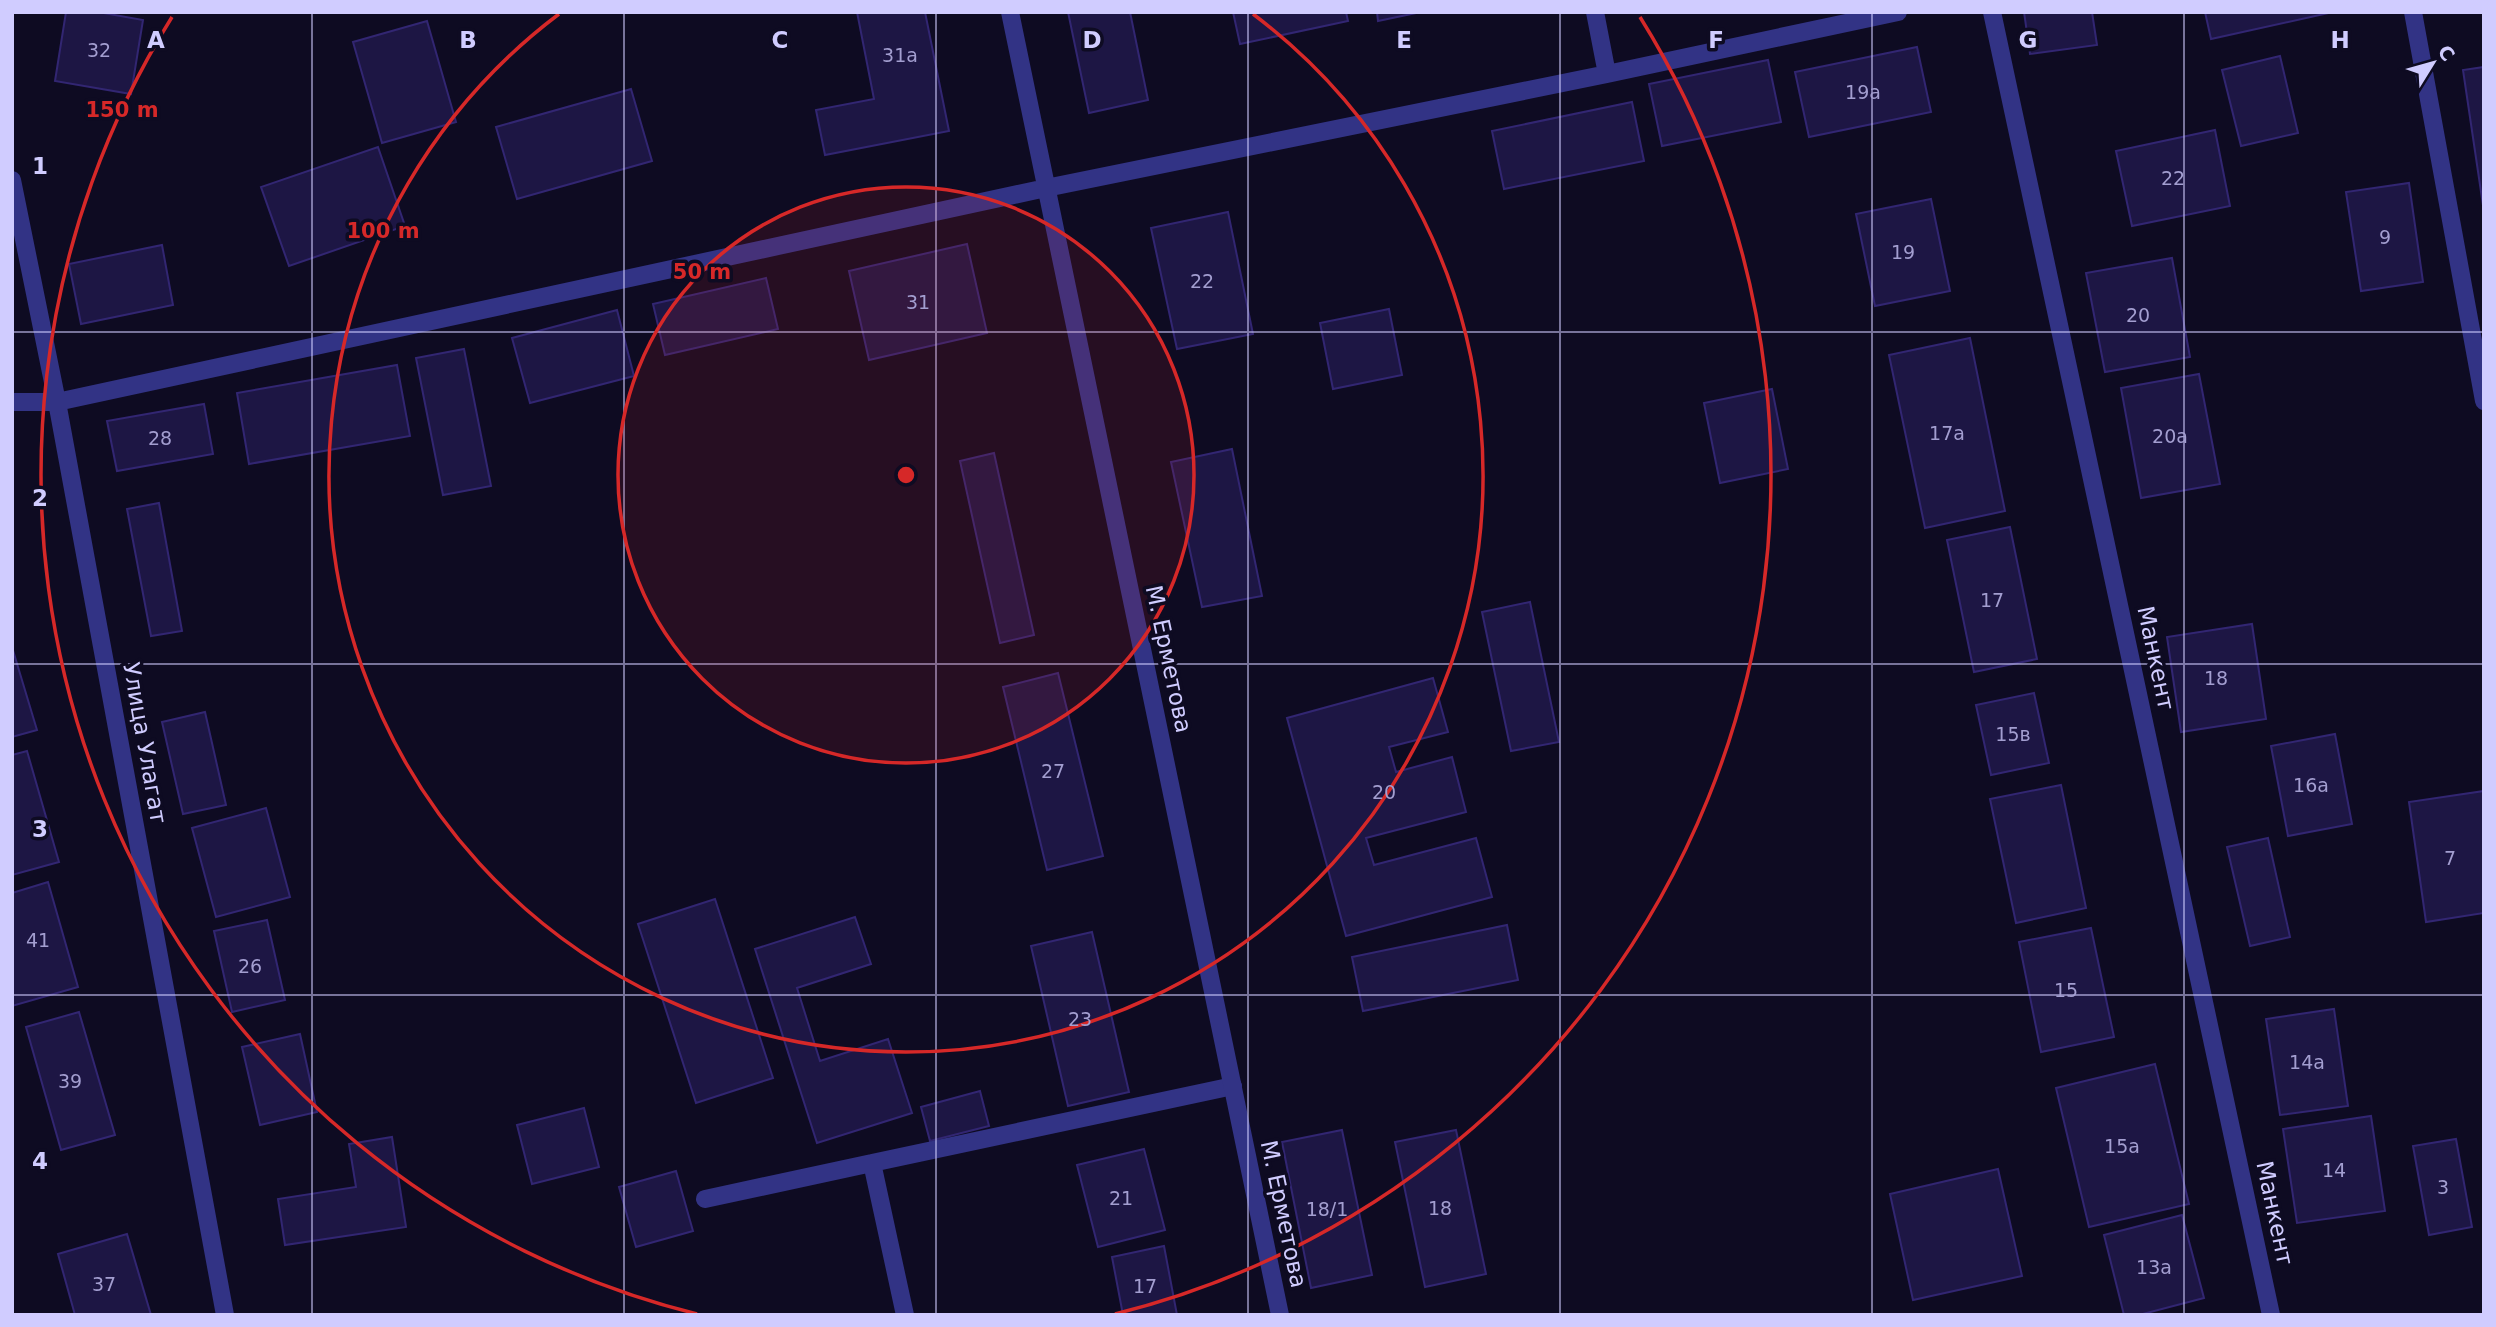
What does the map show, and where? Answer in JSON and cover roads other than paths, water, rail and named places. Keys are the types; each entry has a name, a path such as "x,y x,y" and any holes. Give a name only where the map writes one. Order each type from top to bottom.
{"street":[{"name":"М. Ерметова","path":"1010,12 1280,1315"},
{"path":"1595,12 1607,74"},
{"path":"12,402 57,402 1046,188 1898,12"},
{"name":"Манкент","path":"1992,12 2271,1315"},
{"path":"2413,12 2484,401"},
{"name":"Улица Улагат","path":"12,180 57,402 225,1315"},
{"path":"705,1199 1233,1086"},
{"path":"872,1163 905,1315"}]}
